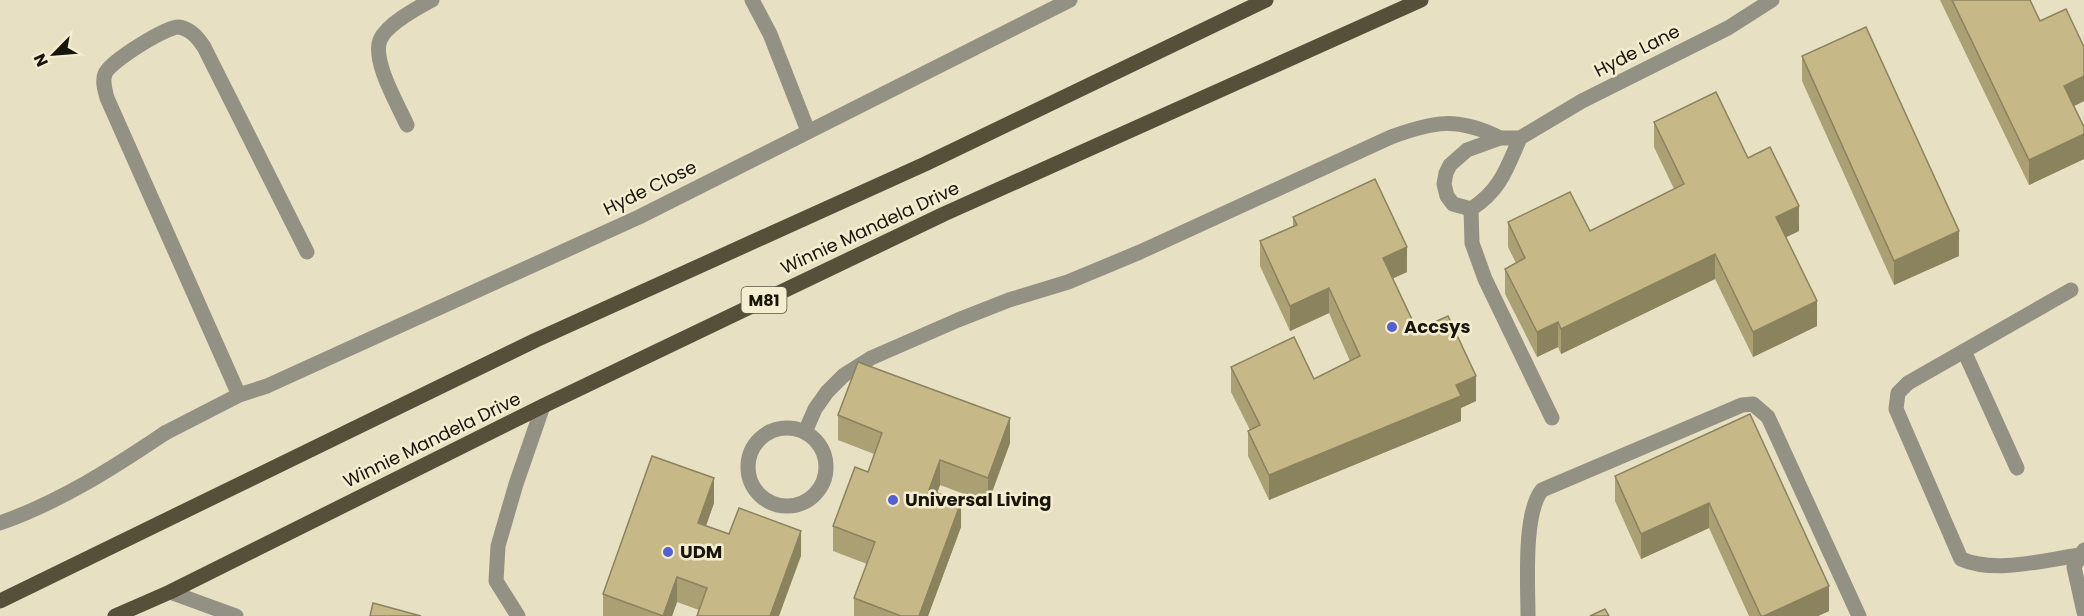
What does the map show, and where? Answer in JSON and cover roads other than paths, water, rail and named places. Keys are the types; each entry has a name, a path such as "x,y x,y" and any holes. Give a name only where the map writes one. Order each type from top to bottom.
{"main road":[{"name":"Winnie Mandela Drive","path":"0,601 537,340 925,164 1266,0"},
{"name":"Winnie Mandela Drive","path":"115,616 170,592 543,406 944,214 1421,0"}],"street":[{"path":"407,124 381,64 378,50 386,31 432,0"},
{"path":"752,0 760,11 770,34 808,130"},
{"name":"Hyde Close","path":"0,523 66,494 113,468 165,433 239,395 267,386 639,217 1070,0"},
{"name":"Hyde Lane","path":"1520,138 1582,101 1728,28 1772,0"},
{"path":"239,395 107,98 104,75 109,68 146,43 177,27 187,29 197,36 307,252"},
{"path":"805,432 815,409 827,392 844,375 871,358 958,320 1009,300 1068,282 1140,252 1415,128 1460,123 1481,128 1500,138"},
{"path":"1500,138 1520,138 1504,176 1493,192 1471,209 1453,204 1447,196 1444,184 1450,165 1467,150 1500,138"},
{"path":"1471,209 1472,243 1485,279 1552,418"},
{"path":"2071,290 1908,383 1898,393 1896,409 1961,559 1971,564 2004,565 2082,552"},
{"path":"1964,351 2017,468"},
{"path":"1528,616 1530,526 1542,490 1742,405 1753,404 1768,417 1859,616"},
{"path":"518,616 496,581 498,546 516,484 543,406"},
{"path":"780,428 793,428 805,432 823,451 826,477 820,489 811,499 799,505 773,504 758,492 749,476 748,464 752,451 768,433 780,428"},
{"path":"2082,552 2074,567 2084,612"},
{"path":"170,592 236,616"}],"place":[{"name":"Accsys","path":"1392,327"},
{"name":"Universal Living","path":"893,500"},
{"name":"UDM","path":"668,552"}]}
